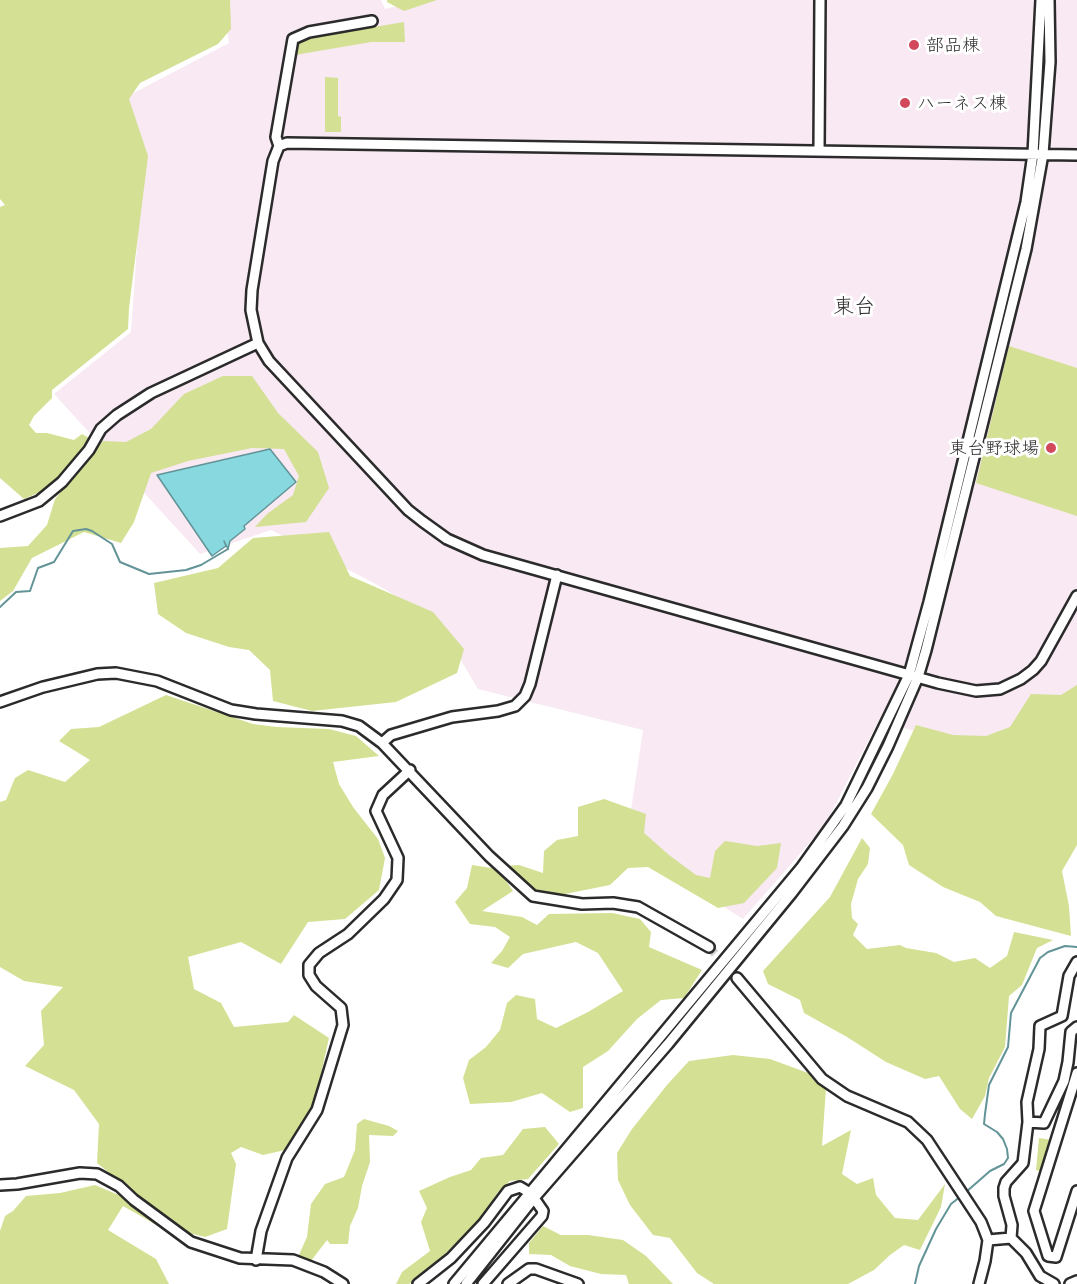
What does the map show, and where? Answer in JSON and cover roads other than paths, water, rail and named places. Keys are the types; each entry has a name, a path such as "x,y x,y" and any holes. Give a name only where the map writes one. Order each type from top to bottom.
{"street":[{"path":"819,151 820,0"},
{"path":"1038,154 1041,0"},
{"path":"454,1284 742,955 843,826 867,788 882,756 914,676 1026,249 1050,62 1049,0"},
{"path":"372,21 309,32 293,39 276,136 279,146 273,161 252,290 252,322 258,343 279,373 422,522 460,545 483,555 914,676 976,691 988,691 1011,685 1041,661 1077,596"},
{"path":"279,146 287,143 1077,155"},
{"path":"0,516 39,501 62,482 89,450 101,429 117,415 151,393 258,343"},
{"path":"382,743 391,735 452,717 498,711 515,706 525,696 530,684 557,575"},
{"path":"0,702 43,687 98,674 116,673 157,681 231,710 342,721 359,726 382,743 410,770 489,856 533,896 582,904 613,903 638,907 709,947"},
{"path":"256,1260 261,1231 287,1158 317,1110 344,1025 341,1008 316,986 309,975 309,965 319,953 348,934 384,899 397,880 398,858 376,811 383,795 410,770"},
{"path":"1054,1284 1040,1276 1026,1253 1011,1238 1012,1225 1004,1188 1006,1182 1023,1163 1028,1122 1027,1102 1039,1049 1040,1026 1062,1016 1069,976 1077,962"},
{"path":"737,978 822,1079 847,1096 908,1122 920,1131 936,1151 981,1222 988,1240 979,1284"},
{"path":"1028,1122 1044,1123 1064,1081 1071,1032 1077,1027"},
{"path":"1077,1073 1034,1211 1048,1256 1056,1257 1077,1191"},
{"path":"0,1185 80,1173 97,1174 119,1186 134,1200 191,1242 240,1258 293,1260 324,1272 343,1284"},
{"path":"417,1284 451,1258 484,1223 508,1191 520,1187 532,1195 543,1211 542,1216 483,1284"},
{"path":"466,1284 532,1195"},
{"path":"988,1240 1011,1238"},
{"path":"508,1284 529,1269 578,1284"},
{"path":"1070,1284 1077,1281"}],"water":[{"path":"270,449 296,482 244,526 245,529 230,541 228,549 224,541 226,546 212,556 157,475"}],"waterway":[{"path":"0,607 16,592 30,591 38,568 54,562 73,531 86,529 92,531 112,544 120,562 149,574 186,570 201,565 228,549"},
{"path":"966,1192 990,1171 1004,1164 1008,1158 1003,1139 984,1124 989,1085 1008,1047 1011,1013 1040,958 1048,952 1065,946 1077,947"},
{"path":"915,1284 919,1266 936,1229 951,1204 961,1196"}],"tunnel":[{"path":"709,947 737,978"}],"place":[{"name":"部品棟","path":"914,45"},
{"name":"ハーネス棟","path":"905,103"},
{"name":"東台野球場","path":"1051,448"}],"district":[{"name":"東台","path":"854,307"}]}
